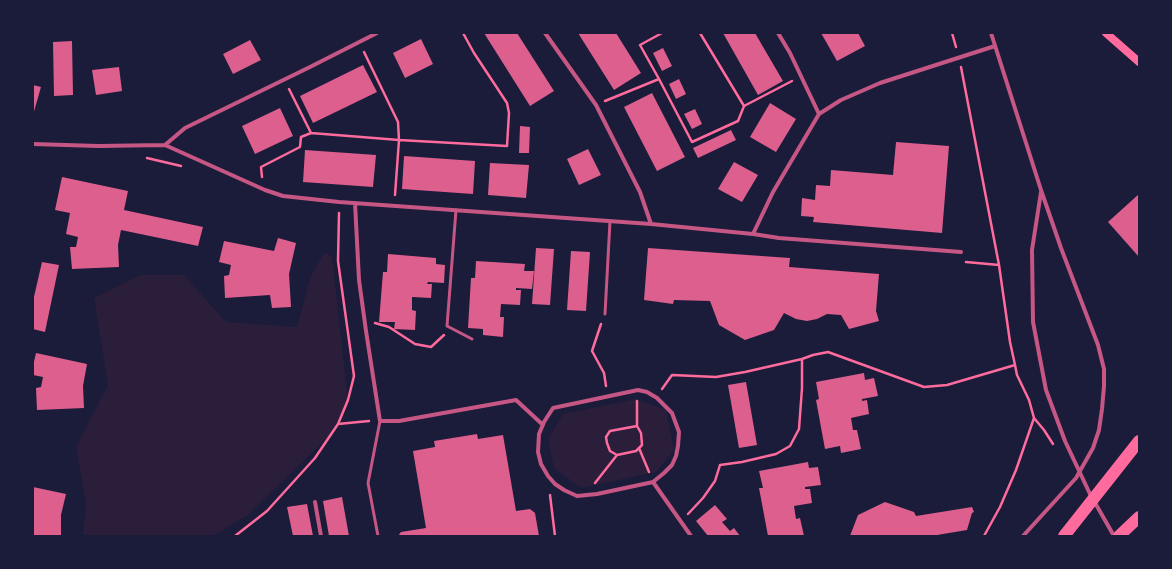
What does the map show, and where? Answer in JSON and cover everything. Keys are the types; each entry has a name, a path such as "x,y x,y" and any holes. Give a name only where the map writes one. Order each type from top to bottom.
{"highway":[{"path":"1064,536 1139,441"},
{"path":"1118,536 1139,517"}],"main road":[{"path":"1106,33 1139,62"}],"street":[{"path":"166,145 185,128 285,80 377,33"},
{"path":"546,33 596,105 640,192 651,224"},
{"path":"778,33 790,53 819,114"},
{"path":"991,33 1041,190 1061,248 1098,345 1104,369 1104,386 1099,430 1092,448 1076,478 1023,536"},
{"path":"753,234 772,192 819,114 842,100 880,83 995,46"},
{"path":"33,144 98,146 166,145 265,190 283,196 355,203 651,224 779,238 961,252"},
{"path":"1041,190 1032,250 1032,322 1046,390 1065,441 1090,494 1114,536"},
{"path":"355,203 364,319 380,421 399,421 516,400 543,425"},
{"path":"638,390 647,392 657,398 672,413 678,432 676,456 672,465 664,473 653,482 577,496 555,484 542,464 538,452 539,434 544,422 553,408 638,390"},
{"path":"653,482 691,536"},
{"path":"315,502 322,536"}],"lane":[{"path":"456,210 447,326 472,339"},
{"path":"605,314 610,221"},
{"path":"378,536 368,482 380,421"}],"path":[{"path":"265,190 261,167 300,147 301,137 311,132 399,140 507,146 509,113 507,103 474,53 463,33"},
{"path":"662,33 640,45 692,142 738,121 744,106 801,77"},
{"path":"700,33 744,106"},
{"path":"952,33 960,57 999,265 1010,342 1017,375 1029,400 1034,418 1054,446"},
{"path":"359,42 398,122 399,140 395,206"},
{"path":"596,105 659,79"},
{"path":"285,80 311,132"},
{"path":"141,157 185,167"},
{"path":"235,536 267,511 315,458 338,424 348,400 354,376 338,261 339,213 332,212"},
{"path":"604,373 592,351 605,314"},
{"path":"364,319 389,327 415,344 431,346 452,328"},
{"path":"657,398 665,383 672,375 716,377 745,372 828,352 924,388 947,385 1015,365"},
{"path":"680,521 703,498 715,481 720,464 742,462 776,454 790,446 799,428 802,388 802,359"},
{"path":"586,495 617,455 636,451 642,445 637,426 638,390"},
{"path":"984,536 1000,507 1013,478 1034,418"},
{"path":"338,424 380,421"},
{"path":"617,455 610,451 607,443 606,437 610,431 637,426"},
{"path":"639,448 653,482"},
{"path":"555,484 550,492 555,536"}],"shaded area":[{"path":"325,252 332,257 348,401 329,436 248,515 213,536 83,536 86,504 76,447 108,385 94,298 140,275 184,275 226,322 297,327 311,275"},
{"path":"636,399 666,410 674,450 656,472 581,488 554,468 548,439 563,414"}],"building":[{"path":"484,33 517,33 554,91 530,106"},
{"path":"578,33 616,33 641,73 614,90"},
{"path":"723,33 755,33 783,81 758,95"},
{"path":"821,33 858,33 865,46 837,61"},
{"path":"421,39 433,64 405,78 393,53"},
{"path":"250,40 261,60 233,74 223,54"},
{"path":"72,41 73,95 54,96 53,42"},
{"path":"663,48 672,66 662,71 653,53"},
{"path":"363,65 377,92 313,123 300,96"},
{"path":"119,67 122,91 96,95 92,70"},
{"path":"679,79 686,94 676,99 669,84"},
{"path":"33,85 41,87 33,115"},
{"path":"652,93 685,157 657,171 624,107"},
{"path":"770,103 796,119 776,152 750,137"},
{"path":"280,108 293,136 255,154 242,126"},
{"path":"695,109 702,124 692,129 684,114"},
{"path":"520,126 530,127 529,153 519,153"},
{"path":"731,130 736,140 698,158 693,148"},
{"path":"896,142 949,146 942,233 813,222 814,217 801,216 802,198 815,200 816,185 830,186 831,170 893,175"},
{"path":"588,149 601,175 579,185 567,159"},
{"path":"305,150 376,155 373,187 303,182"},
{"path":"404,156 475,161 473,194 402,189"},
{"path":"734,162 758,175 742,202 718,189"},
{"path":"490,163 529,165 526,198 488,195"},
{"path":"62,177 128,191 124,210 203,227 198,246 121,230 118,245 119,267 72,269 70,247 76,247 78,237 66,234 70,213 55,210"},
{"path":"1139,194 1139,257 1108,222"},
{"path":"278,238 296,243 289,274 291,307 272,308 270,295 225,298 224,276 229,275 231,265 219,262 224,241 274,251"},
{"path":"536,248 554,249 550,305 532,304"},
{"path":"648,248 790,258 789,267 879,274 876,311 879,321 849,329 841,315 827,314 817,319 807,321 796,319 784,313 774,330 745,340 719,325 710,301 674,300 673,304 644,300"},
{"path":"571,251 590,252 586,311 567,310"},
{"path":"388,254 436,258 436,264 445,265 444,283 428,282 427,284 432,284 431,298 412,297 412,310 416,311 415,330 394,329 395,322 379,322 383,272 387,272"},
{"path":"476,261 525,264 524,271 534,271 532,289 516,288 516,290 521,290 520,305 501,304 500,317 504,317 503,337 483,335 483,329 468,328 471,278 475,278"},
{"path":"42,262 59,265 45,332 33,329 33,301"},
{"path":"36,353 87,364 83,386 84,408 37,410 36,388 41,387 43,377 33,375 33,366"},
{"path":"864,373 865,380 874,378 878,396 862,399 862,401 867,400 869,414 851,418 853,430 857,430 861,449 841,453 840,446 825,449 816,400 819,399 816,382"},
{"path":"746,382 757,445 739,448 728,385"},
{"path":"477,434 478,439 503,435 516,511 530,509 535,513 539,536 398,536 401,532 426,528 413,451 435,447 434,441"},
{"path":"808,462 809,468 818,467 821,485 805,487 805,489 810,489 812,503 794,506 796,519 800,518 804,536 768,536 759,488 763,488 759,471"},
{"path":"33,487 66,494 61,515 61,536 33,536"},
{"path":"342,497 349,536 329,536 323,501"},
{"path":"885,502 914,512 916,516 972,507 974,512 972,513 967,530 931,536 850,536 858,515"},
{"path":"307,504 313,536 293,536 287,507"},
{"path":"715,505 727,519 722,522 730,531 734,528 740,536 708,536 696,521"}]}
